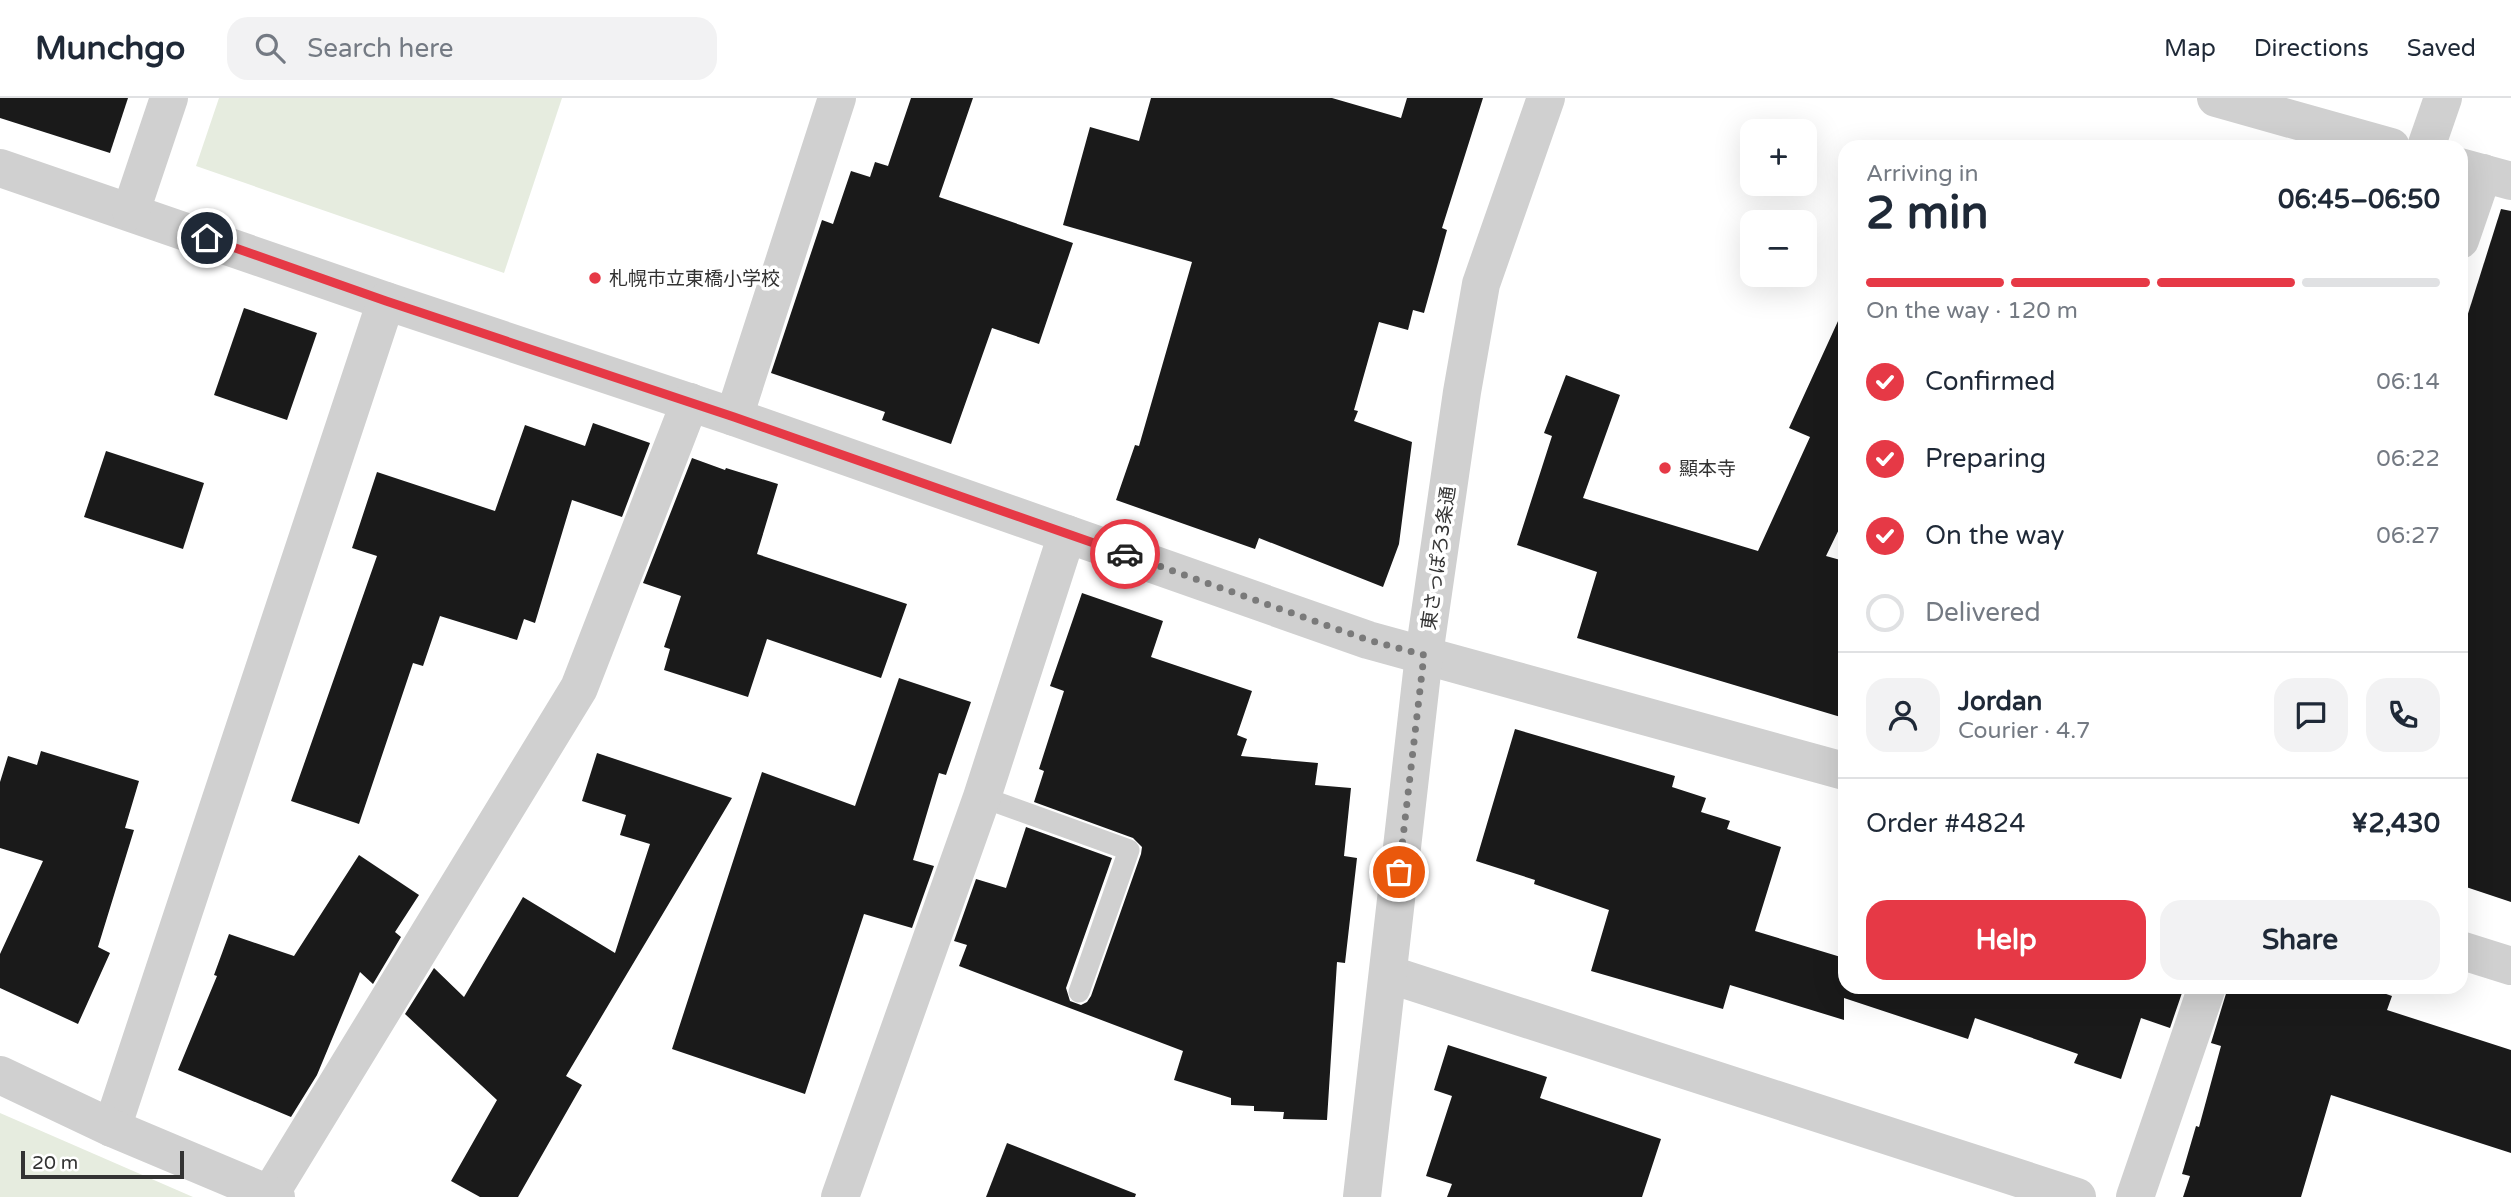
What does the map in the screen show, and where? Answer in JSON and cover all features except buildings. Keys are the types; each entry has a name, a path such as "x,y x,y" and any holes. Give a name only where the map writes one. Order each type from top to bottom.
{"street":[{"path":"131,211 169,98"},
{"path":"734,417 837,98"},
{"name":"東さっぽろ3条通","path":"1362,1197 1424,655 1462,392 1481,284 1546,98"},
{"path":"2217,98 2365,140"},
{"path":"2428,140 2443,98"},
{"path":"0,168 734,417 1368,640 1838,769"},
{"path":"2468,219 2485,173"},
{"path":"112,1128 386,301"},
{"path":"0,1075 112,1128 273,1196 579,688 690,402"},
{"path":"840,1197 982,797 1067,534"},
{"path":"2468,953 2511,966"},
{"path":"1388,974 2077,1197"},
{"path":"2135,1197 2205,994"}],"lane":[{"path":"982,797 1129,850 1079,992"}],"shaded area":[{"path":"219,98 562,98 504,273 196,166"},
{"path":"0,1113 193,1197 0,1197"}],"way so far":[{"path":"1125,554 1368,640 1424,655 1399,872"}],"place":[{"name":"札幌市立東橋小学校","path":"595,278"},
{"name":"顯本寺","path":"1665,468"}],"route":[{"path":"207,238 734,417 1125,554"}]}
